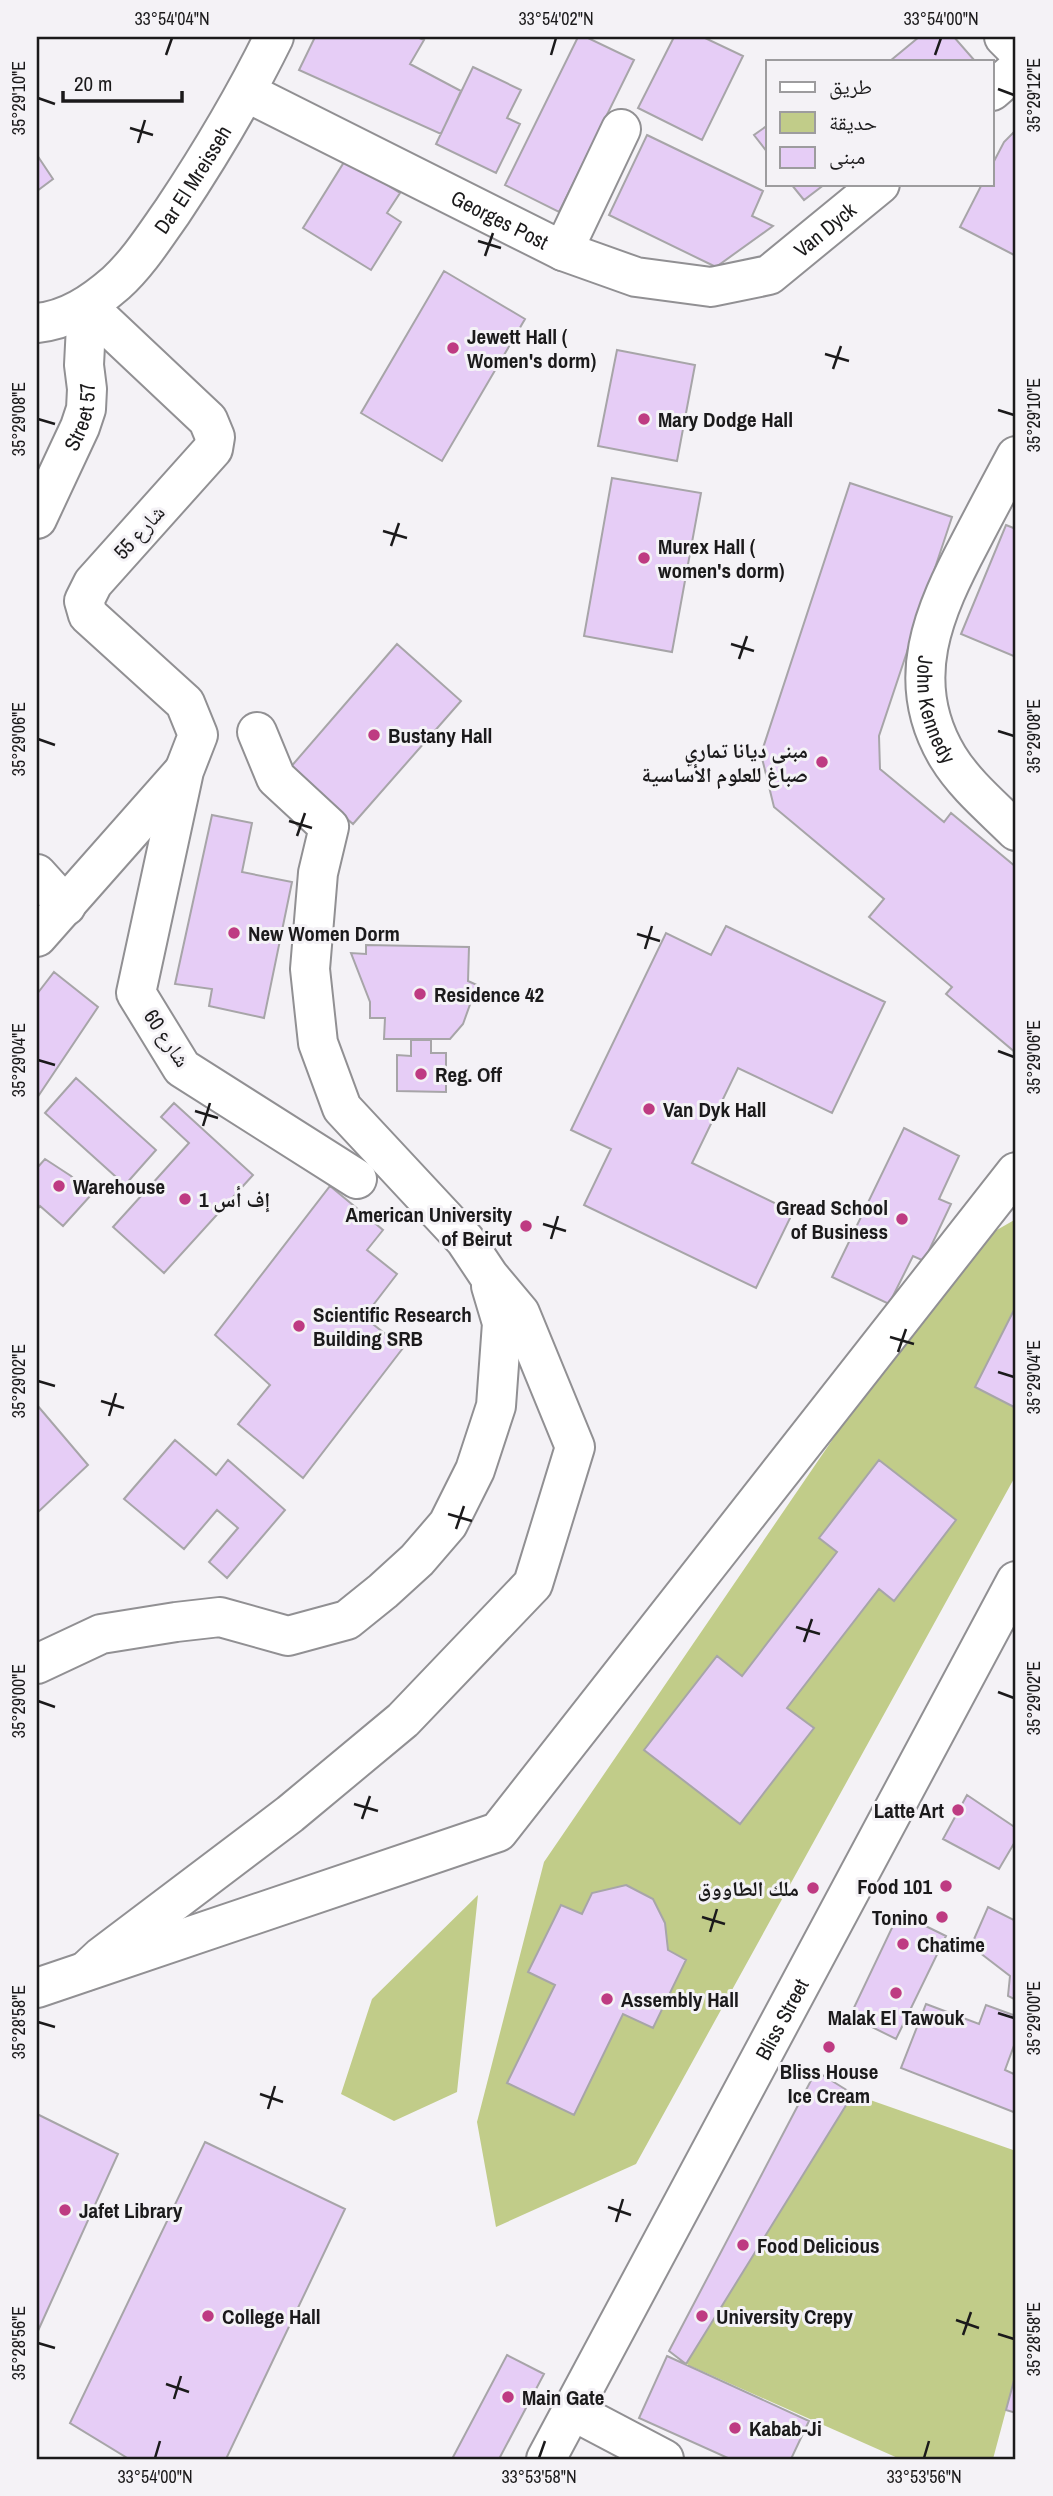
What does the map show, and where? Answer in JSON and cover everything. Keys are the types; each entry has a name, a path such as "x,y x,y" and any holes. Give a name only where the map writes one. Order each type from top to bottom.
{"street":[{"name":"Dar El Mreisseh","path":"37,323 56,321 87,306 117,282 157,233 246,92 274,37"},
{"path":"1004,37 1016,49"},
{"path":"993,90 1016,70"},
{"name":"Georges Post","path":"246,92 563,251 636,277 711,287 769,275"},
{"path":"563,251 621,129"},
{"name":"Van Dyck","path":"769,275 878,186"},
{"name":"Street 57","path":"37,519 86,409 84,365 87,306"},
{"name":"شارع 55","path":"87,306 208,420 215,437 213,449 93,583 84,601 88,615 185,703 198,735 184,771"},
{"name":"John Kennedy","path":"1016,456 939,607 929,636 924,671 926,701 935,730 948,757 969,783 1016,831"},
{"path":"86,1971 290,1814 403,1720 533,1584 575,1447 520,1313 489,1276 465,1240 342,1108 318,1043 310,969 318,873 329,827 276,778 257,732"},
{"path":"37,937 184,771"},
{"name":"شارع 60","path":"184,771 136,993 182,1068 357,1179"},
{"path":"37,874 66,906"},
{"path":"37,1988 498,1832 1016,1172"},
{"path":"37,1664 101,1634 220,1617 288,1636 347,1620 383,1591 417,1560 449,1524 475,1470 496,1406 502,1323 489,1276"},
{"name":"Bliss Street","path":"546,2459 1016,1581"},
{"path":"571,2410 664,2459"}],"green space":[{"path":"1016,1219 1016,1475 636,2164 496,2227 477,2122 544,1862 962,1250"},
{"path":"478,1895 457,2092 394,2121 341,2094 372,1999"},
{"path":"853,2094 1016,2151 1016,2373 993,2459 900,2459 686,2364"}],"building":[{"path":"315,37 417,37 424,40 410,64 461,91 441,134 299,70"},
{"path":"578,37 586,37 634,60 559,212 505,185"},
{"path":"674,37 703,37 743,56 702,140 638,108"},
{"path":"919,37 954,37 974,60 891,60"},
{"path":"473,67 521,90 507,118 520,124 496,173 436,144"},
{"path":"766,126 766,150 754,135"},
{"path":"1016,130 1016,256 960,227 981,186 993,186 993,163 1004,142"},
{"path":"647,135 763,191 752,216 773,226 716,267 609,215"},
{"path":"37,155 53,179 37,191"},
{"path":"346,159 400,193 387,213 401,222 371,270 303,228"},
{"path":"793,186 822,186 804,200"},
{"name":"Jewett Hall ( Women's dorm)","path":"444,271 525,319 442,461 361,413"},
{"name":"Mary Dodge Hall","path":"617,350 695,365 677,461 598,446"},
{"name":"Murex Hall ( women's dorm)","path":"612,478 701,493 672,652 584,636"},
{"name":"مبنى ديانا تماري صباغ للعلوم الأساسية","path":"850,483 952,517 879,736 880,769 944,822 951,813 1016,867 1016,1053 946,994 952,987 869,917 884,899 774,807 761,754"},
{"path":"1006,525 1016,529 1016,657 961,634"},
{"name":"Bustany Hall","path":"397,644 461,701 353,824 289,769"},
{"name":"New Women Dorm","path":"212,815 252,823 242,872 292,882 264,1018 209,1006 212,989 175,984"},
{"name":"Van Dyk Hall","path":"726,926 885,1002 832,1113 738,1068 692,1163 793,1212 756,1288 584,1205 611,1149 571,1130 666,933 711,955"},
{"name":"Residence 42","path":"366,945 469,947 468,981 477,985 463,1024 450,1039 384,1039 385,1018 370,1018 370,1002 351,953 366,954"},
{"path":"54,972 98,1007 37,1098 37,994"},
{"name":"Reg. Off","path":"411,1040 431,1040 431,1053 446,1053 446,1092 397,1091 397,1055 411,1056"},
{"path":"76,1078 156,1150 125,1185 45,1113"},
{"name":"إف أس 1","path":"174,1103 253,1175 164,1273 113,1227 189,1143 161,1117"},
{"name":"Gread School of Business","path":"904,1128 959,1156 939,1199 951,1204 924,1261 913,1256 889,1304 832,1277"},
{"name":"Warehouse","path":"45,1159 71,1176 91,1195 63,1226 40,1206 37,1210 37,1168"},
{"name":"Scientific Research Building SRB","path":"330,1186 383,1230 367,1250 397,1274 364,1317 403,1348 303,1478 238,1424 270,1385 215,1335"},
{"path":"1016,1306 1016,1408 975,1387"},
{"path":"37,1405 88,1465 37,1513"},
{"path":"175,1440 216,1475 228,1460 285,1510 227,1578 209,1562 238,1528 217,1510 184,1549 124,1499"},
{"path":"879,1460 956,1520 894,1601 879,1589 787,1708 814,1728 740,1824 644,1750 717,1656 742,1676 837,1552 819,1538"},
{"path":"967,1795 1016,1828 1016,1840 999,1869 943,1839"},
{"name":"Assembly Hall","path":"626,1885 653,1899 665,1923 668,1950 686,1960 653,2028 623,2014 574,2115 507,2083 555,1985 528,1972 561,1905 582,1914 592,1893"},
{"path":"988,1907 1016,1921 1016,2000 1008,1996 1010,1976 971,1946"},
{"path":"899,1913 946,1936 896,2039 850,2016"},
{"path":"926,2004 979,2024 986,2005 1016,2016 1016,2040 1005,2070 1016,2075 1016,2113 901,2068"},
{"path":"816,2071 853,2094 686,2364 669,2351"},
{"name":"Jafet Library","path":"37,2114 118,2154 37,2333"},
{"name":"College Hall","path":"205,2142 345,2209 226,2459 129,2459 70,2423"},
{"name":"Main Gate","path":"507,2355 544,2374 499,2459 452,2459"},
{"path":"667,2356 809,2421 791,2459 730,2459 639,2418"},
{"path":"1016,2373 1016,2413 1006,2410"}],"place":[{"name":"Jewett Hall ( Women's dorm)","path":"453,348"},
{"name":"Mary Dodge Hall","path":"644,419"},
{"name":"Murex Hall ( women's dorm)","path":"644,558"},
{"name":"Bustany Hall","path":"374,735"},
{"name":"مبنى ديانا تماري صباغ للعلوم الأساسية","path":"822,762"},
{"name":"New Women Dorm","path":"234,933"},
{"name":"Residence 42","path":"420,994"},
{"name":"Reg. Off","path":"421,1074"},
{"name":"Van Dyk Hall","path":"649,1109"},
{"name":"Warehouse","path":"59,1186"},
{"name":"إف أس 1","path":"185,1199"},
{"name":"Gread School of Business","path":"902,1219"},
{"name":"American University of Beirut","path":"526,1226"},
{"name":"Scientific Research Building SRB","path":"299,1326"},
{"name":"Latte Art","path":"958,1810"},
{"name":"Food 101","path":"946,1886"},
{"name":"ملك الطاووق","path":"813,1888"},
{"name":"Tonino","path":"942,1917"},
{"name":"Chatime","path":"903,1944"},
{"name":"Malak El Tawouk","path":"896,1993"},
{"name":"Assembly Hall","path":"607,1999"},
{"name":"Bliss House Ice Cream","path":"829,2047"},
{"name":"Jafet Library","path":"65,2210"},
{"name":"Food Delicious","path":"743,2245"},
{"name":"College Hall","path":"208,2316"},
{"name":"University Crepy","path":"702,2316"},
{"name":"Main Gate","path":"508,2397"},
{"name":"Kabab-Ji","path":"735,2428"}]}
